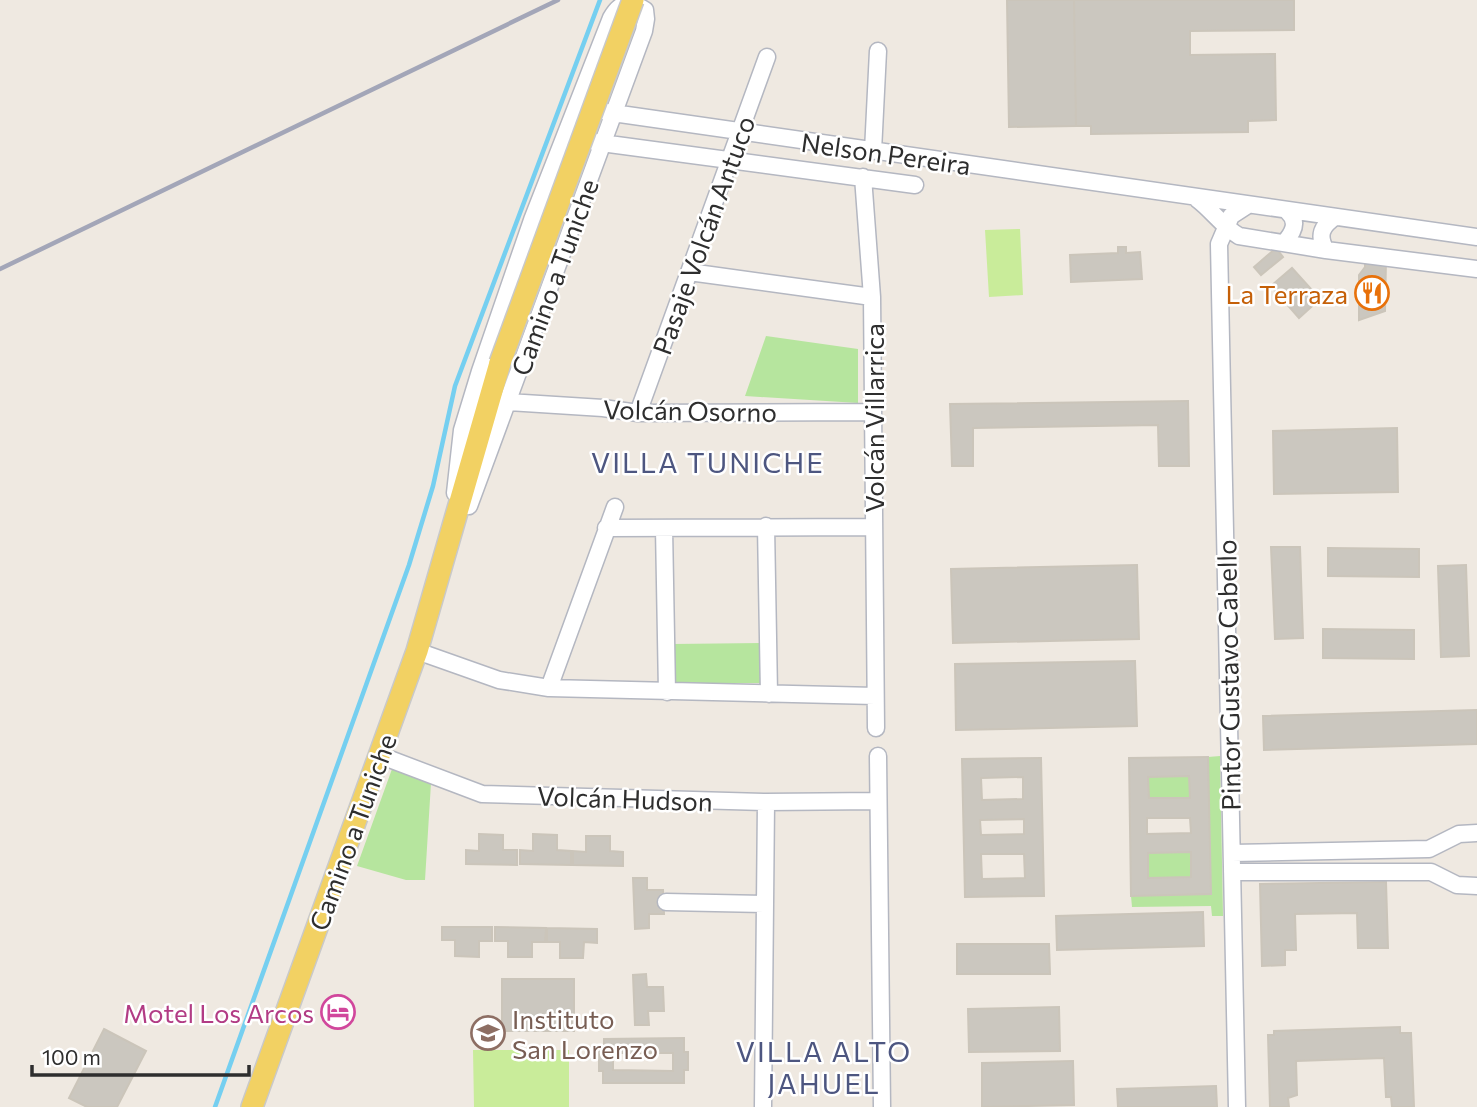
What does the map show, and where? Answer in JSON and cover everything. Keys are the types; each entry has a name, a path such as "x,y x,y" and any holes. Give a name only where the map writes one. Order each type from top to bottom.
{"main road":[{"name":"Camino a Tuniche","path":"252,1107 417,651 500,363 633,0"}],"street":[{"name":"Camino a Tuniche","path":"444,555 467,511 614,114 646,19 645,10 637,4 620,4 611,18 532,220 462,430 452,528"},
{"path":"873,151 878,51"},
{"name":"Pasaje Volcán Antuco","path":"638,414 767,57"},
{"name":"Nelson Pereira","path":"576,107 1287,212 1472,236"},
{"name":"Nelson Pereira","path":"564,136 603,144 915,185"},
{"path":"863,177 891,154"},
{"name":"Volcán Villarrica","path":"863,177 872,296 876,728"},
{"path":"1197,199 1239,236 1326,250 1470,268 1472,236"},
{"path":"1225,226 1235,212 1248,205"},
{"path":"1284,243 1294,226 1294,220 1287,212"},
{"path":"1326,250 1322,244 1321,231 1323,226 1335,217"},
{"name":"Pintor Gustavo Cabello","path":"1225,226 1219,244 1237,1107"},
{"path":"689,272 872,296"},
{"name":"Volcán Osorno","path":"508,402 603,408 638,414 873,412"},
{"path":"549,688 615,506"},
{"path":"766,526 769,694"},
{"path":"607,528 874,527"},
{"path":"664,528 667,692"},
{"path":"417,651 499,680 549,688 876,696"},
{"name":"Volcán Hudson","path":"379,755 482,794 766,802 878,801"},
{"path":"878,756 882,1107"},
{"path":"762,1107 766,802"},
{"path":"1231,853 1429,849 1454,835 1477,833"},
{"path":"1232,872 1431,872 1457,885 1477,887"},
{"path":"666,902 765,904"}],"green space":[{"path":"1020,229 1023,295 989,297 985,230"},
{"path":"766,336 858,349 858,403 745,396"},
{"path":"762,643 761,683 674,683 672,644"},
{"path":"1220,756 1223,916 1212,916 1211,906 1132,907 1131,896 1211,894 1208,757"},
{"path":"392,769 431,783 425,880 406,880 357,866"},
{"path":"1189,776 1190,798 1149,798 1148,777"},
{"path":"1191,852 1191,877 1148,878 1148,853"},
{"path":"473,1050 569,1050 569,1107 474,1107"}],"building":[{"path":"1007,0 1074,0 1076,126 1009,127"},
{"path":"1074,0 1294,0 1294,30 1190,31 1190,55 1275,54 1276,120 1248,121 1248,132 1091,134 1091,126 1076,126"},
{"path":"1118,247 1126,247 1126,253 1140,252 1142,279 1071,282 1070,255 1118,253"},
{"path":"1276,248 1283,257 1261,275 1254,267"},
{"name":"La Terraza","path":"1365,259 1386,259 1385,311 1359,320 1359,275 1365,267"},
{"path":"1292,268 1320,299 1299,318 1271,286"},
{"path":"1188,401 1189,466 1159,466 1158,425 973,428 973,466 952,466 950,404"},
{"path":"1397,428 1398,492 1274,494 1273,431"},
{"path":"1271,547 1300,547 1303,638 1275,639"},
{"path":"1328,548 1419,549 1419,577 1328,576"},
{"path":"1137,565 1139,639 953,643 951,569"},
{"path":"1466,565 1469,656 1441,657 1438,566"},
{"path":"1323,629 1414,630 1414,659 1323,658"},
{"path":"1135,661 1137,726 956,730 955,664"},
{"path":"1477,710 1477,744 1264,750 1263,716"},
{"path":"1208,757 1211,894 1131,896 1129,758","holes":["1189,776 1190,798 1149,798 1148,777","1147,818 1190,818 1191,833 1147,834","1191,852 1191,877 1148,878 1148,853"]},
{"path":"1041,758 1044,896 965,897 962,759","holes":["1023,777 1023,799 982,800 981,778","1024,819 1024,834 981,835 980,820","981,854 1024,854 1025,878 982,879"]},
{"path":"479,834 503,835 503,850 517,850 517,865 466,864 466,850 479,851"},
{"path":"533,834 557,835 557,850 571,851 571,865 520,864 520,850 533,851"},
{"path":"586,836 610,836 610,851 623,852 623,866 573,865 573,851 586,852"},
{"path":"633,878 647,878 647,890 663,890 664,914 649,914 649,928 635,929"},
{"path":"1386,882 1388,948 1358,948 1357,913 1295,914 1296,950 1285,950 1285,965 1262,966 1260,884"},
{"path":"1203,912 1204,946 1057,950 1056,916"},
{"path":"442,927 492,927 492,941 479,941 479,957 455,956 455,940 442,940"},
{"path":"495,927 546,928 545,942 532,942 532,957 508,957 508,941 495,941"},
{"path":"547,928 597,929 597,943 584,942 583,958 560,958 560,942 547,942"},
{"path":"957,944 1049,944 1050,974 957,974"},
{"path":"646,974 647,987 663,987 664,1011 648,1011 649,1025 635,1025 633,975"},
{"path":"502,979 574,979 574,1031 502,1031"},
{"path":"1059,1007 1060,1051 969,1052 968,1009"},
{"path":"1400,1027 1400,1033 1411,1033 1414,1107 1392,1107 1391,1097 1386,1097 1384,1058 1296,1061 1297,1095 1288,1098 1289,1107 1270,1107 1268,1035 1274,1035 1274,1031"},
{"path":"104,1029 146,1051 117,1107 87,1107 69,1098"},
{"path":"684,1038 684,1052 688,1052 688,1070 684,1070 684,1083 603,1083 603,1071 599,1071 599,1051 604,1051 604,1039","holes":["613,1053 673,1053 673,1071 613,1070"]},
{"path":"1073,1061 1074,1105 982,1107 982,1063"},
{"path":"1216,1086 1217,1107 1118,1107 1117,1089"}],"waterway":[{"path":"215,1107 409,565 433,486 455,386 600,0"}],"railway":[{"path":"0,269 558,0"}],"place":[{"name":"La Terraza","path":"1372,293"},
{"name":"Motel Los Arcos","path":"338,1012"},
{"name":"Instituto San Lorenzo","path":"488,1033"}],"district":[{"name":"VILLA TUNICHE","path":"708,462"},
{"name":"VILLA ALTO JAHUEL","path":"824,1067"}]}
